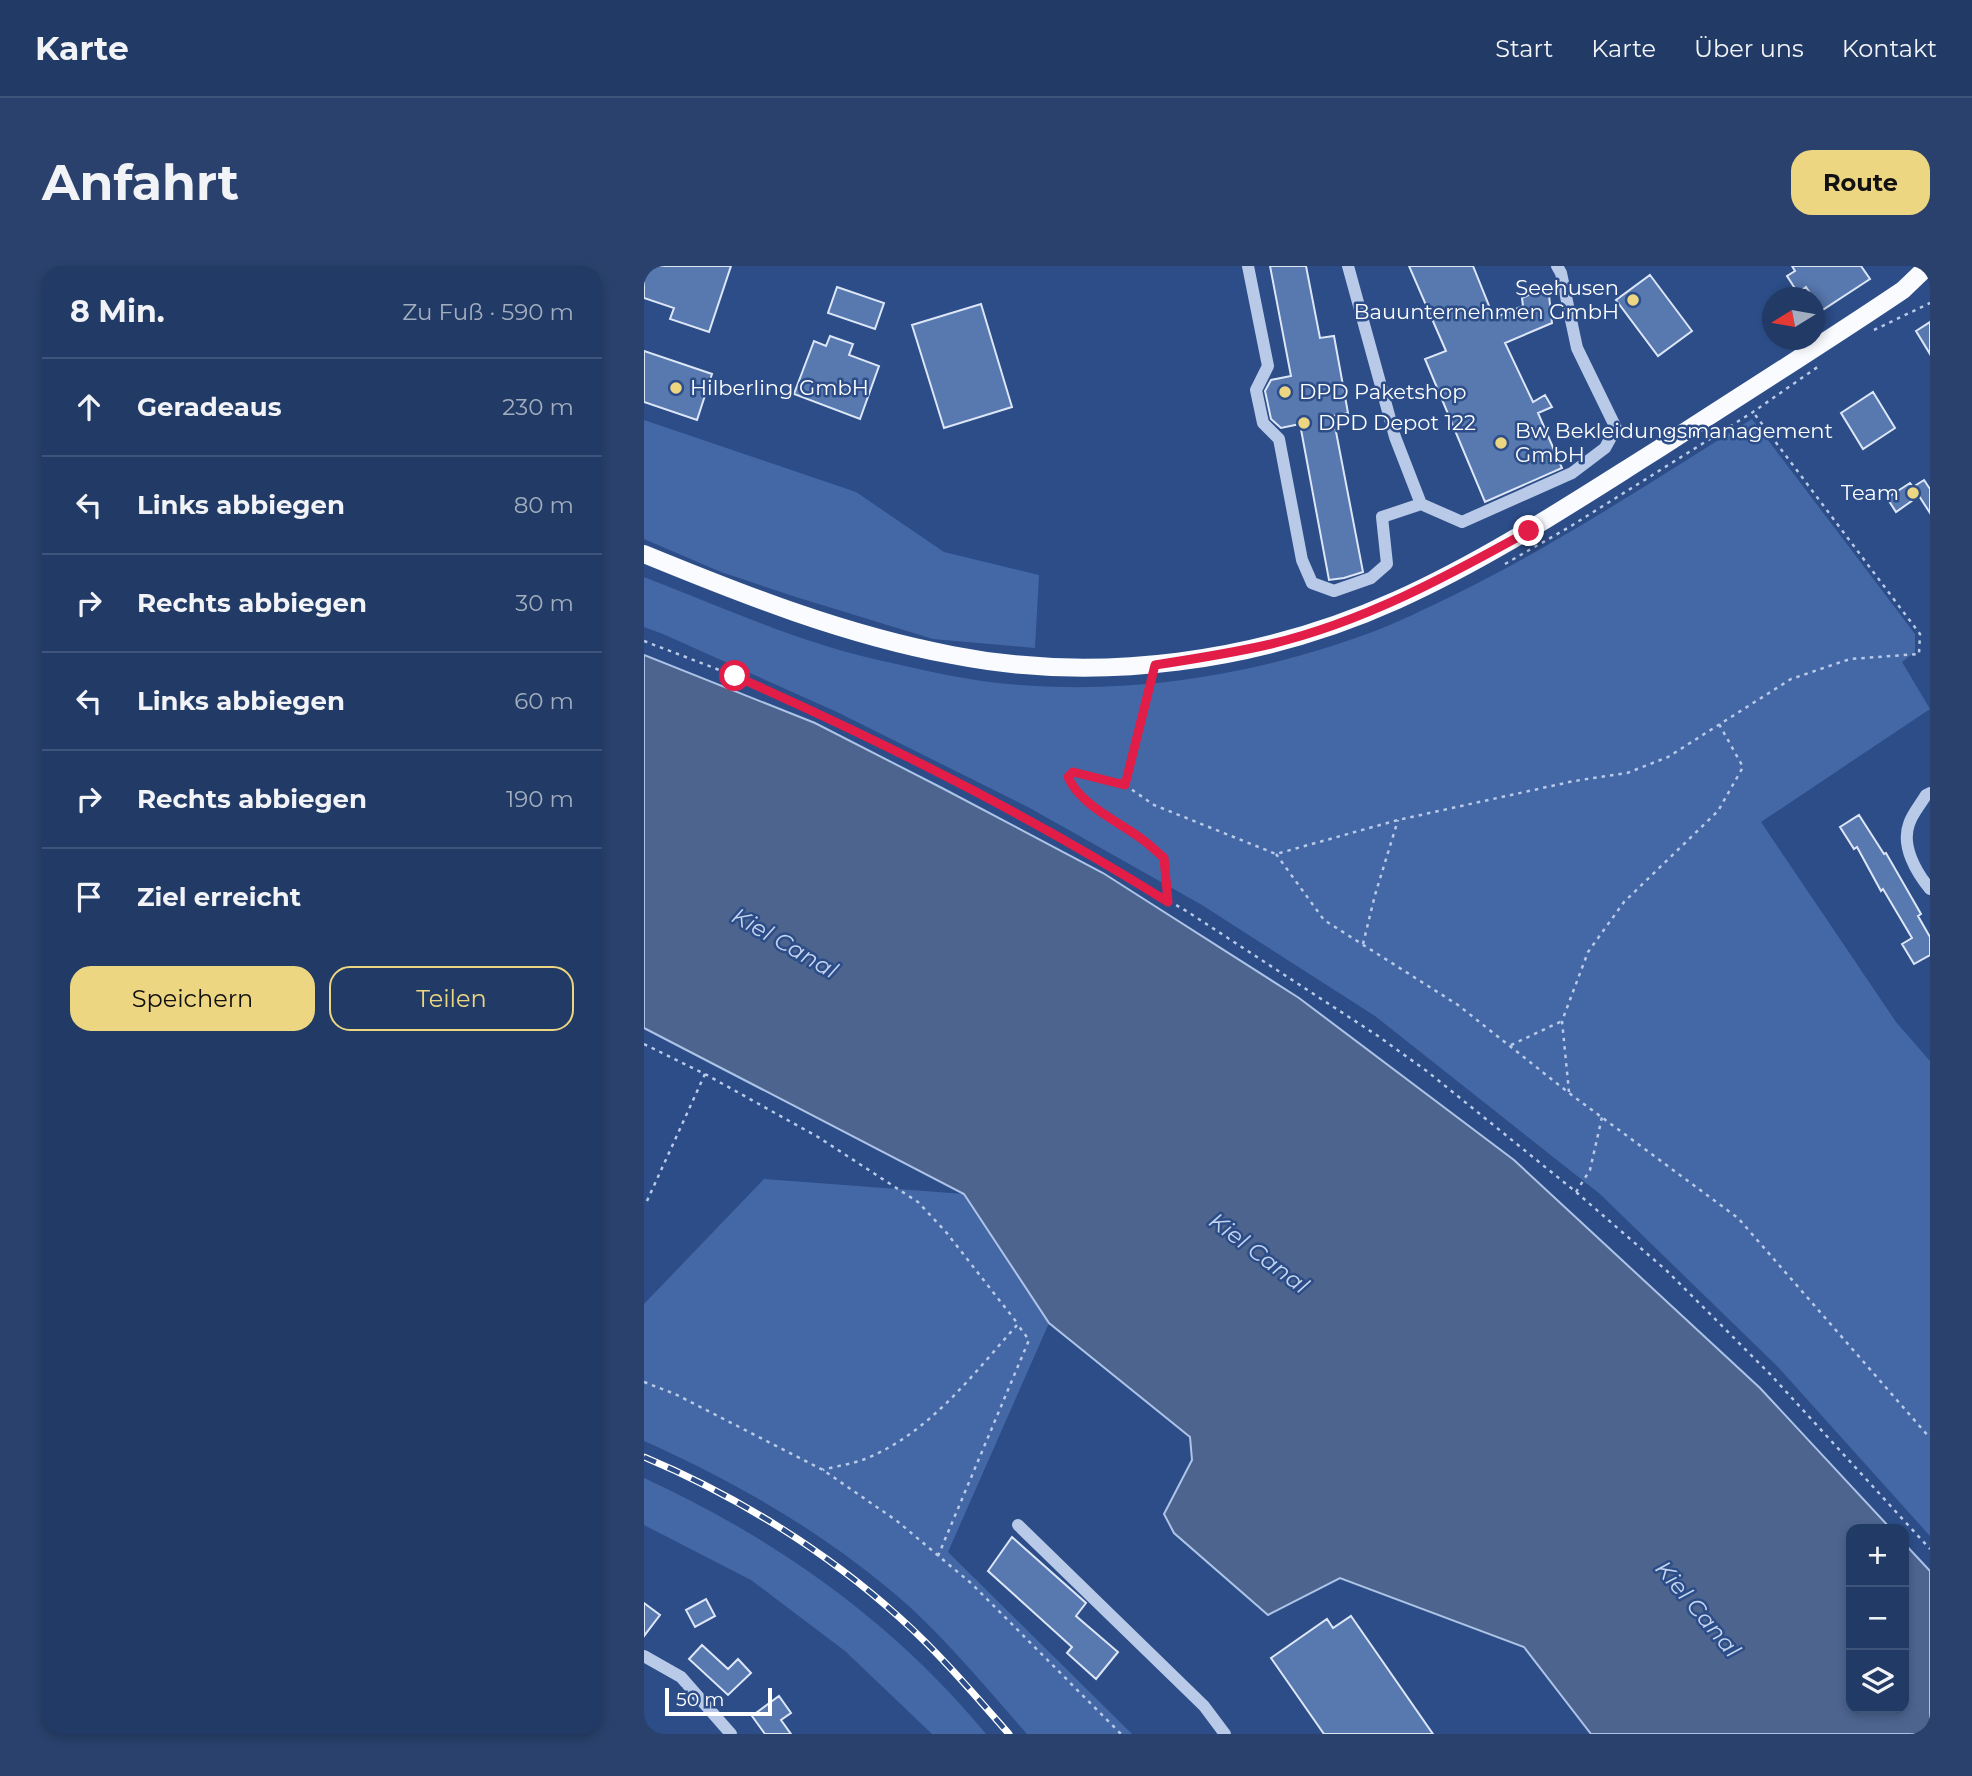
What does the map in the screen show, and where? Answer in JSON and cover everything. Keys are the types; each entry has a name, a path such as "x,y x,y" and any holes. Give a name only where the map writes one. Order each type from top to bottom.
{"main road":[{"path":"644,554 804,617 878,639 954,656 1020,664 1123,667 1155,665 1271,644 1334,625 1396,601 1529,531 1903,290 1928,266"},
{"path":"1903,290 1930,280"}],"street":[{"path":"1248,266 1268,366 1256,390 1263,423 1279,439 1302,561 1312,583 1334,591 1371,578 1387,564 1382,517 1421,504 1462,522 1572,473 1605,448 1616,428 1577,348 1561,273 1557,266"},
{"path":"1348,266 1395,437 1421,504"},
{"path":"1930,793 1926,795 1909,824 1907,848 1923,881 1930,889"},
{"path":"1018,1525 1205,1706 1225,1734"},
{"path":"644,1657 681,1676 731,1734"}],"path":[{"path":"1869,333 1930,303"},
{"path":"1496,569 1571,526 1754,412 1828,360"},
{"path":"1276,854 1398,820 1574,781 1627,773 1668,757 1791,679 1850,659 1919,654 1920,634 1754,412"},
{"path":"644,641 735,676 829,718 1023,816 1270,964 1378,1036 1428,1072 1576,1192 1667,1271 1770,1374 1930,1549"},
{"path":"1125,785 1151,678 1143,678"},
{"path":"1569,1093 1562,1021 1588,952 1624,902 1718,811 1743,767 1719,724"},
{"path":"1168,902 1164,858 1142,839 1094,807 1071,785 1068,777 1073,772 1125,785 1154,805 1276,854 1324,920 1458,1005 1569,1093 1738,1218 1930,1438"},
{"path":"1363,944 1398,820"},
{"path":"1510,1045 1562,1021"},
{"path":"644,1044 705,1074 818,1137 918,1202 946,1232 1029,1340 938,1556"},
{"path":"647,1201 705,1074"},
{"path":"1576,1192 1590,1170 1602,1117"},
{"path":"823,1470 863,1460 893,1446 922,1425 947,1402 1018,1324"},
{"path":"644,1382 675,1394 823,1470 897,1521 972,1584 1121,1734"}],"shaded area":[{"path":"1752,419 1915,634 1915,652 1902,662 1930,709 1761,822 1896,1022 1930,1061 1930,1536 1778,1367 1600,1194 1375,1016 1202,905 1028,807 837,712 644,627 644,577 815,643 874,659 966,678 1021,685 1109,686 1197,678 1240,670 1326,648 1367,634 1454,595 1568,533"},
{"path":"644,420 856,492 944,552 1039,575 1035,648 933,639 721,572 644,539"},
{"path":"764,1179 964,1194 1049,1323 948,1552 1132,1734 1027,1734 911,1608 850,1558 750,1494 644,1441 644,1304"},
{"path":"644,1478 740,1528 830,1586 912,1655 986,1734 932,1734 845,1651 751,1580 644,1525"}],"water":[{"name":"Kiel Canal","path":"644,655 815,723 1103,873 1299,998 1514,1160 1760,1388 1886,1524 1846,1524 1846,1713 1909,1713 1909,1548 1930,1571 1930,1734 1591,1734 1524,1647 1340,1578 1268,1615 1174,1533 1164,1514 1192,1460 1190,1437 1049,1323 964,1194 644,1028"}],"building":[{"path":"644,266 731,266 709,332 670,319 674,308 644,298"},
{"name":"DPD Depot 122","path":"1270,266 1306,266 1320,338 1334,336 1348,413 1333,416 1363,572 1344,578 1329,580 1300,424 1281,428 1271,419 1265,391 1271,380 1291,376"},
{"path":"1409,266 1473,266 1494,318 1523,306 1522,298 1548,286 1552,323 1505,343 1533,402 1545,395 1552,407 1538,413 1562,468 1485,502 1425,359 1446,351"},
{"path":"1792,266 1861,266 1870,279 1825,308 1825,287 1794,287 1787,276 1795,271"},
{"path":"1650,275 1692,331 1658,356 1616,300"},
{"path":"837,287 884,303 875,329 828,313"},
{"path":"981,304 1012,407 944,428 912,325"},
{"path":"1930,322 1930,354 1916,331"},
{"path":"830,336 853,344 849,355 879,366 860,419 794,394 814,341 826,346"},
{"name":"Hilberling GmbH","path":"644,351 712,374 697,420 644,402"},
{"path":"1873,392 1895,428 1863,449 1841,413"},
{"name":"Team","path":"1924,480 1930,489 1930,513 1919,496 1896,512 1887,498 1910,483 1913,487"},
{"path":"1859,815 1884,854 1886,853 1921,914 1918,916 1930,937 1930,955 1914,964 1902,944 1912,938 1883,889 1881,891 1857,847 1854,849 1840,827"},
{"path":"1012,1537 1086,1603 1076,1616 1118,1652 1096,1679 1067,1653 1072,1647 988,1571"},
{"path":"706,1599 715,1616 695,1627 686,1610"},
{"path":"644,1603 660,1615 644,1636"},
{"path":"1351,1616 1433,1734 1324,1734 1271,1658 1327,1619 1333,1628"},
{"path":"702,1645 728,1669 738,1659 751,1673 728,1695 689,1659"},
{"path":"779,1696 791,1713 781,1720 791,1734 765,1734 752,1716"}],"railway":[{"path":"644,1457 745,1507 842,1570 914,1631 1009,1734"}],"place":[{"name":"Seehusen Bauunternehmen GmbH","path":"1633,300"},
{"name":"Hilberling GmbH","path":"676,388"},
{"name":"DPD Paketshop","path":"1285,392"},
{"name":"DPD Depot 122","path":"1304,423"},
{"name":"Bw Bekleidungsmanagement GmbH","path":"1501,443"},
{"name":"Team","path":"1913,493"}],"route":[{"path":"735,676 829,718 1023,816 1168,902 1164,858 1142,839 1094,807 1071,785 1068,777 1073,772 1125,785 1155,665 1271,644 1334,625 1396,601 1529,531"}]}
